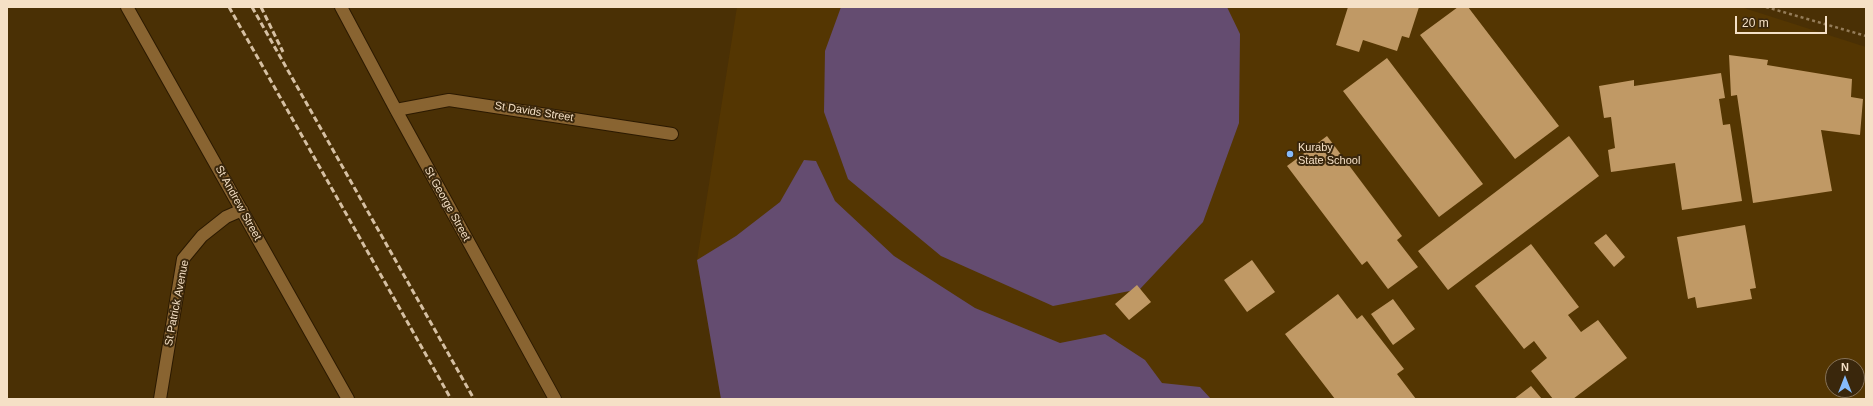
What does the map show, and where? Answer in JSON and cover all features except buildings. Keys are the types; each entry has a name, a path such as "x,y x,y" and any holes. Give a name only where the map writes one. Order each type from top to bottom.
{"street":[{"name":"St Andrew Street","path":"128,7 348,399"},
{"name":"St George Street","path":"341,7 555,399"},
{"name":"St Davids Street","path":"396,110 449,100 672,134"},
{"name":"St Patrick Avenue","path":"160,399 183,259 202,236 226,217 242,210"}],"path":[{"path":"1766,7 1866,36"}],"shaded area":[{"name":"Kuraby State School","path":"737,7 1741,7 1866,47 1866,399 721,399 697,260"},
{"path":"841,7 1227,7 1240,34 1239,123 1203,222 1140,289 1053,306 941,256 848,179 824,112 825,51"},
{"path":"804,160 816,161 835,201 894,256 975,308 1060,343 1105,334 1145,360 1162,383 1200,387 1211,399 721,399 697,260 736,236 780,202"}],"railway":[{"path":"229,7 451,399"},
{"path":"252,7 474,399"},
{"path":"261,7 283,52"}],"place":[{"name":"Kuraby State School","path":"1290,154"}]}
